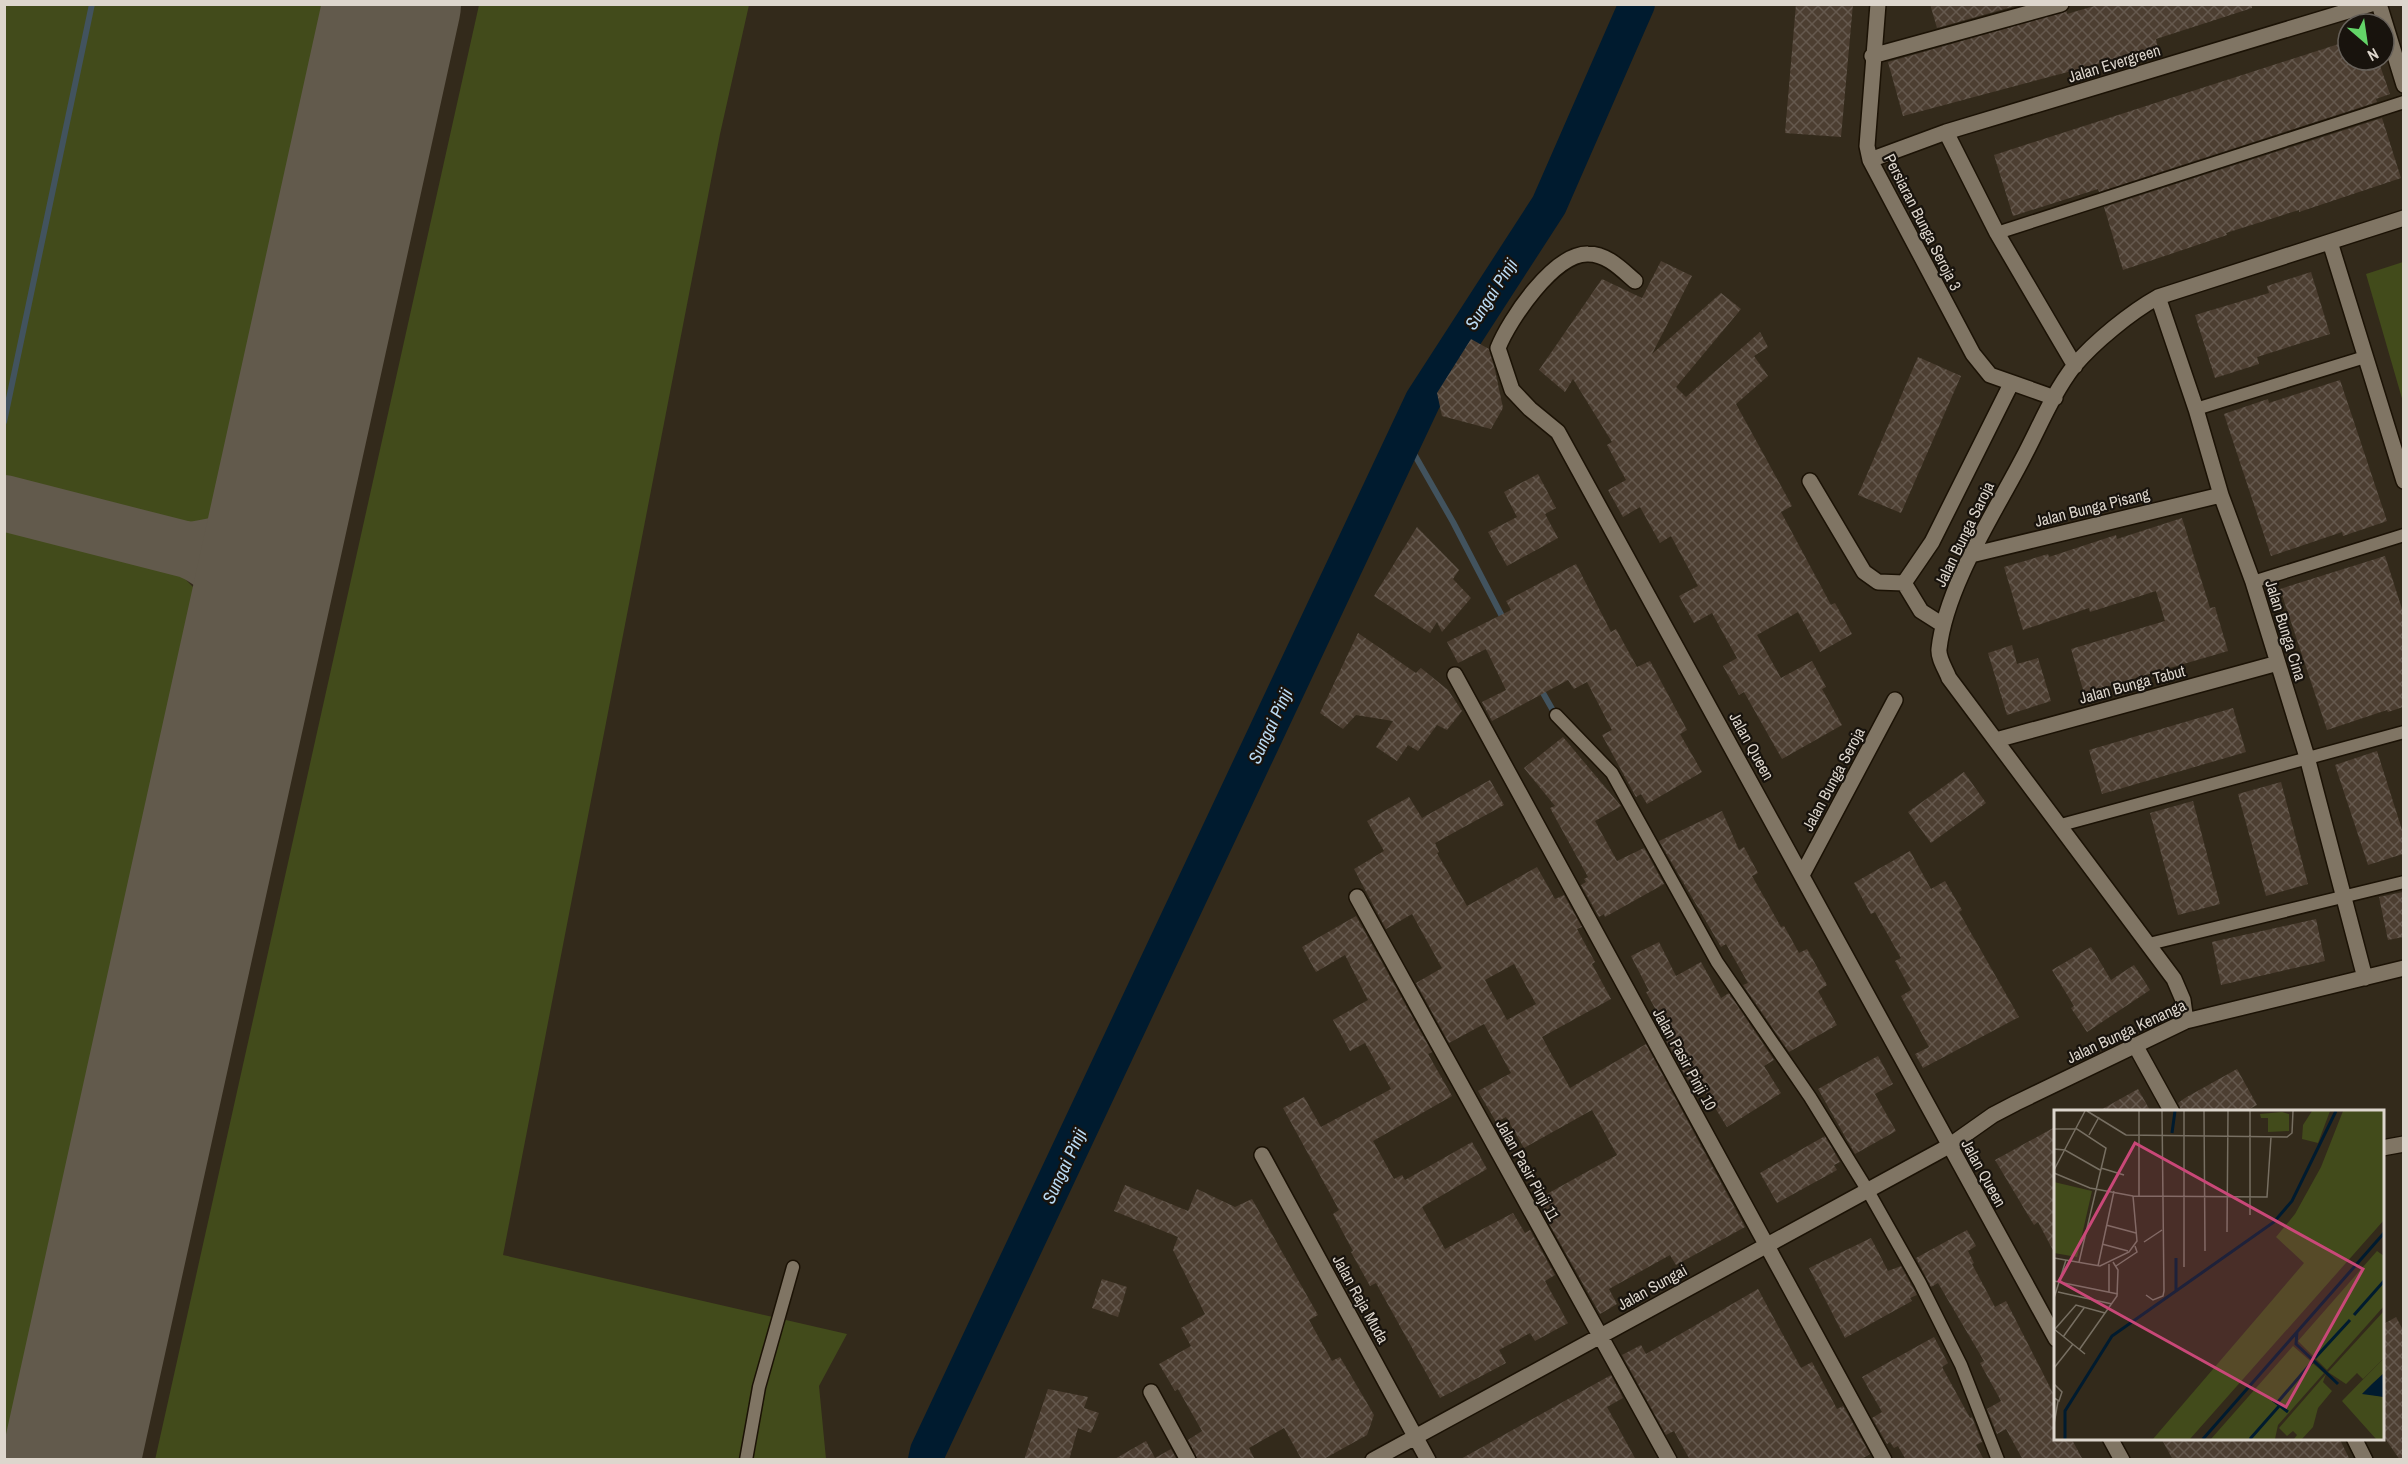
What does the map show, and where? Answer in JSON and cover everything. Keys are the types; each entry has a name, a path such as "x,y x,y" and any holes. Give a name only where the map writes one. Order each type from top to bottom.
{"street":[{"name":"Persiaran Bunga Seroja 3","path":"1878,4 1872,56 1867,146 1870,160 1973,354 1990,375 2055,398"},
{"path":"1872,56 2061,4"},
{"name":"Jalan Evergreen","path":"1870,160 1946,132 2371,4"},
{"path":"2379,4 2403,86"},
{"path":"1946,132 1997,233 2074,366"},
{"name":"Jalan Bunga Saroja","path":"2186,1021 2183,1000 2174,979 2061,825 1996,740 1977,719 1949,678 1938,652 1943,625 1971,555 2074,366 2138,308 2158,297 2403,218"},
{"path":"2330,242 2403,481"},
{"name":"Jalan Queen","path":"1635,281 1609,259 1587,254 1570,258 1557,267 1540,284 1503,335 1498,348 1512,390 1530,409 1558,432 2054,1338"},
{"name":"Jalan Bunga Cina","path":"2158,297 2196,409 2221,495 2253,582 2307,757 2365,978"},
{"path":"1904,582 1932,542 2011,384"},
{"path":"1810,481 1864,572 1878,582 1904,582"},
{"name":"Jalan Bunga Pisang","path":"1971,555 2221,495"},
{"path":"1904,582 1921,611 1943,625"},
{"name":"Jalan Bunga Tabut","path":"1996,740 2278,663"},
{"name":"Jalan Pasir Pinji 10","path":"1455,675 1884,1460"},
{"name":"Jalan Bunga Seroja","path":"1802,875 1895,700"},
{"name":"Jalan Pasir Pinji 11","path":"1357,897 1669,1460"},
{"name":"Jalan Bunga Kenanga","path":"1948,1146 1993,1115 2186,1021 2403,968"},
{"path":"2135,1046 2171,1110"},
{"path":"2384,1148 2403,1144"},
{"name":"Jalan Sungai","path":"1373,1460 1948,1146"},
{"name":"Jalan Raja Muda","path":"1262,1155 1428,1460"},
{"path":"1151,1392 1188,1460"},
{"path":"2111,1440 2122,1460"},
{"path":"2355,1440 2365,1460"}],"lane":[{"path":"1997,233 2403,102"},
{"path":"2196,409 2365,357"},
{"path":"2253,582 2403,535"},
{"path":"1556,715 1612,773 1717,962 1810,1097 1868,1191 1920,1283 1961,1365 1998,1460"},
{"path":"2061,825 2403,732"},
{"path":"2149,944 2403,882"},
{"path":"746,1460 759,1387 794,1267"}],"green space":[{"path":"5,4 330,5 216,524 205,531 186,531 5,486"},
{"path":"479,5 749,5 720,134 503,1255 847,1334 819,1386 826,1459 155,1460"},
{"path":"2404,262 2403,402 2366,274"},
{"path":"5,526 161,563 177,571 199,593 9,1460 4,1459"}],"building":[{"path":"1796,4 1853,4 1841,137 1785,133"},
{"path":"1930,4 2022,4 1937,28"},
{"path":"2101,4 2252,4 2252,8 2156,39 2158,48 1903,116 1888,62 2067,11 2067,14"},
{"path":"2336,45 2336,72 2382,72 2390,94 2376,99 2377,102 2099,192 2098,189 2013,216 1994,155"},
{"path":"2382,118 2401,178 2299,212 2299,210 2226,233 2227,235 2123,270 2104,207"},
{"path":"1661,261 1692,276 1652,354 1721,293 1741,309 1676,387 1686,397 1760,332 1768,347 1754,356 1768,376 1736,404 1792,506 1781,512 1831,605 1835,603 1852,634 1820,652 1798,612 1757,635 1781,678 1812,661 1826,687 1822,689 1842,725 1782,759 1744,692 1739,695 1723,666 1737,658 1712,613 1694,623 1679,596 1698,586 1671,536 1660,543 1640,507 1623,517 1608,490 1626,480 1607,445 1612,442 1573,379 1565,392 1539,370 1602,279 1642,298"},
{"path":"2311,272 2330,334 2257,357 2259,364 2215,378 2195,315 2269,293 2267,286"},
{"path":"1471,339 1489,349 1495,370 1503,408 1491,429 1442,416 1437,393"},
{"path":"1918,357 1961,376 1901,513 1858,495"},
{"path":"2340,380 2387,521 2343,536 2342,532 2271,556 2224,414 2268,399 2269,403"},
{"path":"1538,474 1556,508 1545,514 1558,538 1507,566 1488,532 1517,517 1504,492"},
{"path":"2182,518 2210,608 2215,607 2228,651 2084,693 2071,649 2165,621 2156,591 2090,612 2089,608 2023,630 2004,567 2048,554 2049,557 2116,535 2117,539"},
{"path":"1417,527 1459,570 1453,579 1471,598 1442,632 1437,622 1430,633 1374,596"},
{"path":"2385,556 2403,612 2403,707 2327,730 2280,589"},
{"path":"1576,564 1611,632 1616,629 1637,667 1650,661 1687,730 1680,734 1702,772 1647,804 1641,794 1636,797 1602,735 1612,730 1587,682 1574,689 1568,680 1492,721 1482,702 1506,690 1486,649 1458,663 1447,642 1511,610 1506,601"},
{"path":"1358,633 1416,673 1421,668 1448,690 1462,711 1447,730 1437,725 1418,751 1408,745 1397,761 1376,747 1393,721 1356,715 1343,729 1320,713"},
{"path":"2012,645 2017,664 2038,658 2051,701 2007,715 1988,653"},
{"path":"2233,708 2246,752 2102,794 2089,750"},
{"path":"1563,737 1621,806 1595,821 1617,861 1644,848 1664,884 1605,917 1604,914 1599,917 1581,885 1588,877 1550,808 1555,806 1524,768"},
{"path":"2377,751 2403,833 2403,854 2368,865 2335,765"},
{"path":"1964,772 1986,803 1931,843 1908,812"},
{"path":"1490,780 1504,805 1435,843 1439,852 1437,853 1467,906 1537,867 1555,899 1564,895 1582,927 1577,929 1611,999 1542,1037 1570,1088 1646,1044 1745,1227 1676,1265 1670,1255 1609,1289 1617,1304 1600,1314 1547,1220 1549,1219 1538,1199 1617,1155 1592,1110 1524,1148 1506,1117 1496,1122 1478,1091 1511,1073 1484,1024 1449,1043 1416,983 1442,968 1412,914 1386,929 1354,869 1384,851 1367,821 1409,797 1422,818","holes":["1514,964 1536,1004 1507,1020 1485,980"]},
{"path":"2281,782 2308,884 2266,896 2238,794"},
{"path":"2193,801 2220,904 2178,915 2150,813"},
{"path":"1722,811 1739,850 1744,847 1758,873 1752,876 1781,927 1784,926 1799,953 1807,949 1827,985 1818,991 1837,1025 1789,1052 1743,985 1748,983 1726,944 1721,947 1659,841"},
{"path":"1910,851 1931,889 1945,881 1962,910 1959,912 2019,1017 1923,1068 1915,1054 1929,1047 1901,996 1911,990 1895,961 1901,958 1875,912 1871,914 1854,883"},
{"path":"2403,892 2403,937 2388,940 2379,897"},
{"path":"1356,916 1432,1052 1428,1054 1452,1096 1373,1141 1394,1179 1402,1175 1405,1180 1472,1142 1487,1169 1422,1207 1445,1249 1513,1213 1525,1233 1530,1230 1555,1275 1545,1281 1568,1323 1535,1341 1530,1333 1499,1350 1506,1363 1440,1398 1376,1283 1370,1286 1351,1252 1353,1251 1333,1214 1339,1210 1283,1108 1304,1097 1321,1127 1391,1089 1365,1043 1350,1051 1333,1020 1368,1000 1345,955 1316,972 1302,947"},
{"path":"2316,919 2325,961 2221,985 2212,942"},
{"path":"1659,942 1676,976 1701,962 1721,998 1729,993 1774,1060 1764,1066 1781,1093 1727,1127 1704,1090 1696,1095 1663,1035 1665,1033 1663,1030 1666,1028 1646,992 1649,991 1631,956"},
{"path":"2091,947 2111,980 2134,965 2150,990 2087,1032 2071,1008 2074,1006 2052,970"},
{"path":"1878,1056 1893,1084 1875,1094 1896,1131 1855,1154 1818,1089"},
{"path":"2237,1069 2257,1105 2248,1110 2181,1110 2178,1103"},
{"path":"2138,1089 2150,1110 2101,1110"},
{"path":"2054,1128 2054,1252 2038,1222 2034,1225 1995,1160"},
{"path":"1825,1136 1840,1162 1834,1165 1837,1170 1777,1203 1760,1173"},
{"path":"1125,1185 1188,1211 1197,1189 1235,1207 1252,1199 1318,1315 1309,1320 1332,1361 1340,1357 1374,1415 1367,1435 1322,1460 1302,1460 1284,1428 1249,1448 1255,1460 1198,1460 1188,1440 1202,1431 1178,1389 1175,1391 1159,1364 1191,1346 1181,1328 1205,1314 1173,1250 1178,1237 1114,1211"},
{"path":"1967,1230 1976,1246 1968,1251 1974,1263 1972,1264 1995,1307 2006,1301 2054,1395 2054,1440 2072,1440 2083,1460 2023,1460 2006,1429 1997,1434 1987,1409 2001,1401 1980,1363 1984,1361 1938,1283 1931,1287 1916,1258"},
{"path":"1871,1238 1888,1271 1901,1266 1917,1295 1910,1298 1912,1301 1845,1338 1809,1268"},
{"path":"1102,1279 1127,1287 1118,1317 1092,1308"},
{"path":"1758,1289 1801,1368 1812,1362 1837,1409 1843,1406 1870,1454 1860,1460 1690,1460 1674,1431 1666,1435 1622,1355 1641,1345 1646,1354"},
{"path":"2396,1317 2403,1330 2403,1460 2400,1460 2384,1437 2384,1324"},
{"path":"1934,1337 1948,1363 1942,1367 1970,1418 1972,1417 1982,1442 1976,1445 1984,1460 1906,1460 1898,1446 1894,1448 1890,1442 1887,1444 1872,1418 1882,1412 1862,1377"},
{"path":"1611,1375 1623,1398 1607,1407 1636,1460 1459,1460"},
{"path":"1048,1389 1088,1397 1084,1408 1099,1413 1091,1433 1078,1428 1069,1460 1024,1460"},
{"path":"2162,1440 2340,1440 2350,1460 2173,1460"},
{"path":"1146,1441 1155,1458 1171,1449 1177,1460 1113,1460"}],"waterway":[{"path":"4,422 92,4"},
{"name":"Sungai Pinji","path":"926,1460 928,1451 1423,400 1549,205 1637,4"},
{"path":"1405,438 1453,522 1505,622"},
{"path":"1539,686 1555,714"}],"taxiway":[{"path":"188,550 222,544 248,531 268,511 287,482"},
{"path":"4,503 188,550 204,558 228,580 236,593 245,623 248,657"}],"runway":[{"path":"71,1460 392,4"}]}
